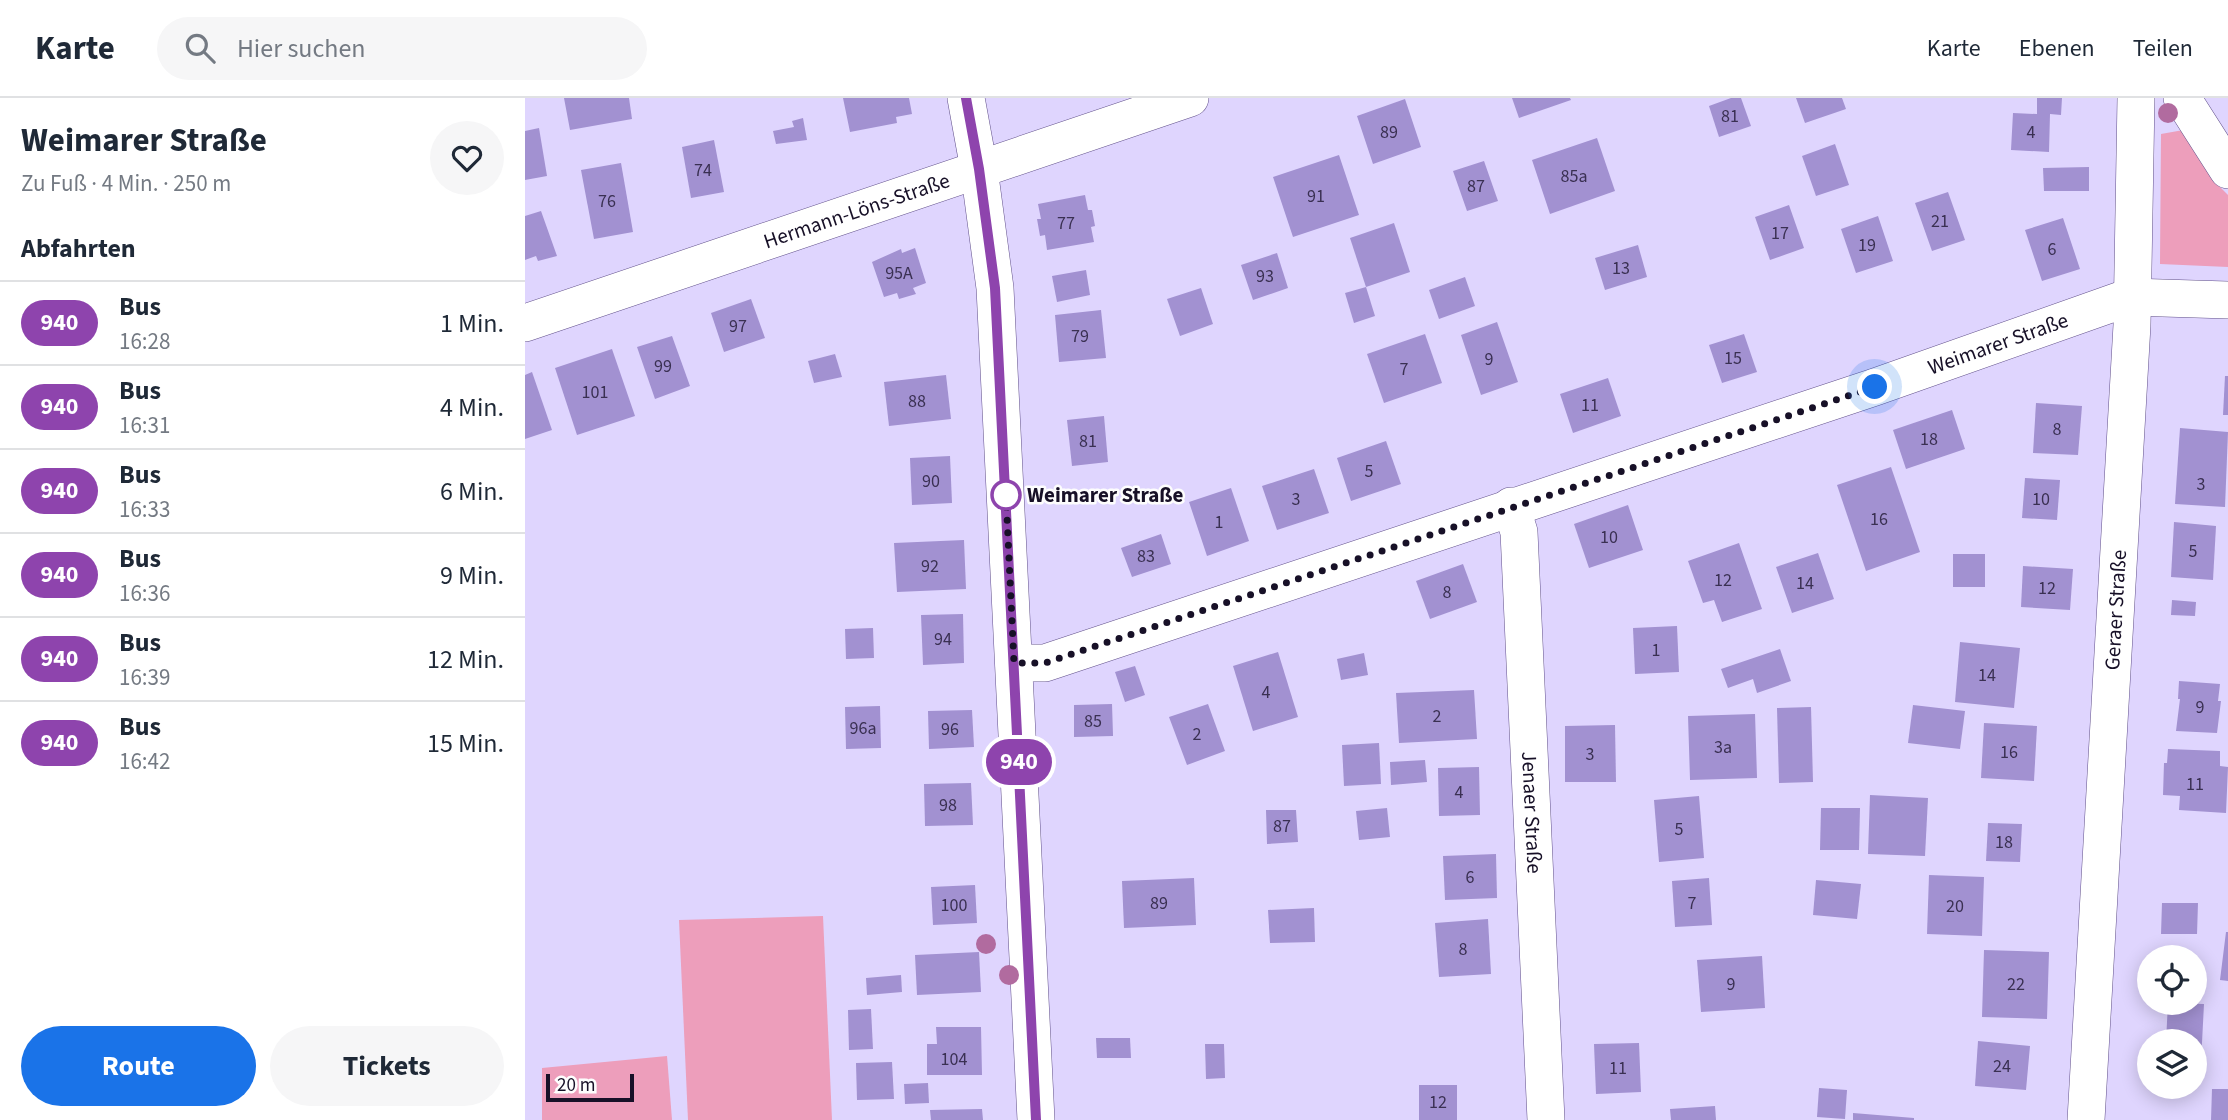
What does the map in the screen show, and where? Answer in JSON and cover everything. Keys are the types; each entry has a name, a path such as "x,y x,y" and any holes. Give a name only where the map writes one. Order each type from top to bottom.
{"street":[{"path":"966,98 979,169 995,288 1036,1120"},
{"name":"Hermann-Löns-Straße","path":"525,323 1189,98"},
{"name":"Geraer Straße","path":"2086,1120 2132,325 2130,297 2136,98"},
{"path":"2182,98 2228,170"},
{"name":"Weimarer Straße","path":"1014,663 1045,663 1888,382 2130,297 2228,300"},
{"name":"Jenaer Straße","path":"1511,506 1519,532 1546,1120"}],"shaded area":[{"path":"2189,129 2220,187 2228,195 2228,267 2160,264 2161,134"},
{"path":"823,916 832,1120 688,1120 679,920"},
{"path":"667,1056 672,1120 542,1120 542,1068"}],"building":[{"path":"564,98 629,98 632,119 570,130"},
{"path":"843,98 909,98 912,114 896,117 897,123 850,132"},
{"path":"1512,98 1570,98 1571,100 1519,118"},
{"path":"1731,98 1741,98 1751,126 1719,137 1709,106"},
{"path":"1796,98 1842,98 1846,109 1805,123"},
{"path":"2037,98 2062,98 2061,115 2050,114 2049,152 2011,150 2013,113 2037,114"},
{"path":"1405,99 1421,147 1373,164 1357,116"},
{"path":"803,118 807,140 776,144 773,131 794,127 792,121"},
{"path":"539,128 547,176 525,180 525,131"},
{"path":"1597,138 1615,191 1550,214 1532,160"},
{"path":"714,140 724,192 691,198 682,147"},
{"path":"1835,144 1849,185 1816,196 1802,156"},
{"path":"1339,155 1359,215 1293,237 1273,177"},
{"path":"1484,161 1498,201 1467,211 1453,171"},
{"path":"621,163 633,232 594,239 581,170"},
{"path":"2089,167 2089,191 2044,191 2043,168"},
{"path":"1948,192 1965,240 1932,251 1915,203"},
{"path":"1085,195 1088,210 1092,210 1094,242 1047,250 1045,235 1040,236 1038,204"},
{"path":"1789,205 1804,248 1770,260 1755,217"},
{"path":"541,211 557,256 538,261 536,256 525,260 525,216"},
{"path":"1878,216 1893,261 1856,273 1841,229"},
{"path":"2063,218 2080,269 2042,281 2025,230"},
{"path":"1394,223 1410,272 1366,287 1350,238"},
{"path":"1638,245 1647,277 1605,290 1595,258"},
{"path":"915,248 926,283 913,288 916,294 899,299 897,293 884,297 872,262 901,249 902,253"},
{"path":"1277,253 1288,288 1253,300 1241,265"},
{"path":"1086,270 1090,295 1057,302 1052,276"},
{"path":"1465,277 1475,306 1439,319 1429,290"},
{"path":"1366,287 1375,316 1354,323 1345,293"},
{"path":"1201,288 1213,324 1180,336 1167,299"},
{"path":"751,299 765,338 724,352 711,313"},
{"path":"1101,310 1106,358 1059,362 1055,315"},
{"path":"1497,322 1518,382 1481,395 1461,335"},
{"path":"1425,334 1442,383 1384,403 1367,354"},
{"path":"1744,334 1757,372 1722,383 1709,345"},
{"path":"672,336 690,386 655,399 637,347"},
{"path":"612,349 635,416 577,435 555,368"},
{"path":"835,354 842,377 814,383 808,361"},
{"path":"532,372 552,430 525,439 525,375"},
{"path":"946,375 951,419 889,426 884,382"},
{"path":"2225,376 2228,376 2228,415 2223,415"},
{"path":"1608,378 1621,416 1573,433 1560,394"},
{"path":"2036,403 2082,406 2078,455 2033,453"},
{"path":"1952,410 1965,449 1906,469 1893,430"},
{"path":"1104,416 1108,462 1072,466 1067,420"},
{"path":"2180,428 2228,432 2225,507 2175,504"},
{"path":"1386,441 1401,484 1351,501 1337,458"},
{"path":"950,456 952,503 912,505 910,458"},
{"path":"1891,467 1920,552 1866,571 1837,485"},
{"path":"1314,469 1329,513 1277,530 1262,486"},
{"path":"2025,478 2060,480 2057,520 2022,518"},
{"path":"1231,488 1249,541 1207,556 1189,502"},
{"path":"1628,505 1643,550 1589,568 1574,524"},
{"path":"2174,522 2216,526 2213,580 2171,577"},
{"path":"1161,534 1171,564 1132,577 1121,548"},
{"path":"964,540 966,589 897,592 894,543"},
{"path":"1739,543 1762,609 1722,622 1714,600 1703,603 1688,561"},
{"path":"1818,553 1834,599 1792,613 1776,567"},
{"path":"1953,554 1985,554 1985,587 1953,587"},
{"path":"1463,564 1477,602 1430,619 1416,581"},
{"path":"2023,566 2073,569 2070,610 2021,607"},
{"path":"2172,600 2196,602 2195,616 2171,615"},
{"path":"963,614 964,663 923,665 921,615"},
{"path":"1677,626 1679,672 1635,674 1633,628"},
{"path":"873,628 874,658 846,659 845,629"},
{"path":"1960,642 2020,648 2014,708 1955,702"},
{"path":"1780,649 1791,681 1757,693 1753,679 1728,688 1721,669"},
{"path":"1278,652 1298,717 1253,731 1233,666"},
{"path":"1364,653 1368,675 1341,680 1337,659"},
{"path":"1135,666 1145,695 1125,702 1115,672"},
{"path":"2179,681 2220,684 2217,733 2176,731"},
{"path":"1474,690 1477,739 1399,743 1396,693"},
{"path":"1112,704 1113,736 1074,737 1074,705"},
{"path":"1208,704 1225,751 1187,765 1169,717"},
{"path":"1913,705 1965,711 1960,749 1908,743"},
{"path":"880,706 881,748 846,749 845,707"},
{"path":"1811,707 1813,782 1779,783 1777,708"},
{"path":"972,710 974,747 929,749 928,711"},
{"path":"1755,714 1757,778 1690,780 1688,716"},
{"path":"1984,723 2037,726 2034,781 1981,778"},
{"path":"1615,725 1616,782 1565,782 1565,726"},
{"path":"1379,743 1381,784 1344,786 1342,745"},
{"path":"2168,749 2220,751 2220,766 2228,767 2226,813 2179,810 2180,796 2163,795 2164,763 2167,763"},
{"path":"1425,760 1427,782 1391,785 1390,762"},
{"path":"1479,767 1480,815 1439,816 1438,768"},
{"path":"971,783 973,825 925,826 924,784"},
{"path":"1870,795 1928,798 1925,856 1868,854"},
{"path":"1699,796 1704,858 1659,862 1654,800"},
{"path":"1387,808 1390,837 1359,840 1356,811"},
{"path":"1821,808 1860,808 1859,850 1820,850"},
{"path":"1266,810 1296,810 1298,842 1267,844"},
{"path":"1988,823 2022,824 2020,862 1986,861"},
{"path":"1496,854 1497,898 1445,900 1443,856"},
{"path":"1929,875 1984,877 1982,936 1927,934"},
{"path":"1194,878 1196,925 1124,928 1122,881"},
{"path":"1709,878 1712,925 1675,927 1672,881"},
{"path":"1816,880 1861,884 1857,919 1813,915"},
{"path":"975,885 977,923 933,925 931,887"},
{"path":"2162,903 2198,903 2197,934 2161,934"},
{"path":"1314,908 1315,942 1270,943 1268,910"},
{"path":"1488,919 1491,974 1439,977 1435,923"},
{"path":"2228,932 2228,981 2220,980"},
{"path":"1984,950 2049,952 2047,1019 1982,1017"},
{"path":"979,952 981,992 917,995 915,955"},
{"path":"1762,956 1765,1008 1701,1012 1697,960"},
{"path":"901,975 902,992 867,995 866,978"},
{"path":"871,1009 873,1049 849,1050 848,1010"},
{"path":"2167,1015 2203,1015 2203,1029 2167,1029"},
{"path":"936,1027 981,1027 982,1075 927,1075 927,1044 937,1044"},
{"path":"1096,1038 1130,1038 1131,1058 1097,1058"},
{"path":"1978,1041 2030,1046 2026,1090 1975,1086"},
{"path":"1639,1043 1641,1092 1596,1094 1594,1044"},
{"path":"1205,1044 1224,1044 1225,1078 1206,1079"},
{"path":"892,1062 894,1099 857,1100 856,1063"},
{"path":"928,1083 929,1103 905,1104 904,1084"},
{"path":"1419,1085 1457,1085 1457,1120 1419,1120"},
{"path":"1819,1088 1847,1090 1845,1119 1817,1117"},
{"path":"2212,1089 2228,1089 2228,1120 2211,1120"},
{"path":"1715,1106 1716,1120 1671,1120 1670,1109"},
{"path":"982,1109 983,1120 931,1120 930,1110"},
{"path":"1853,1113 1914,1118 1914,1120 1853,1120"}],"bus line":[{"name":"940","path":"966,98 979,169 995,288 1036,1120"}],"place":[{"name":"Weimarer Straße","path":"1006,495"}],"route":[{"path":"1006,495 1014,663 1045,663 1875,387"}]}
